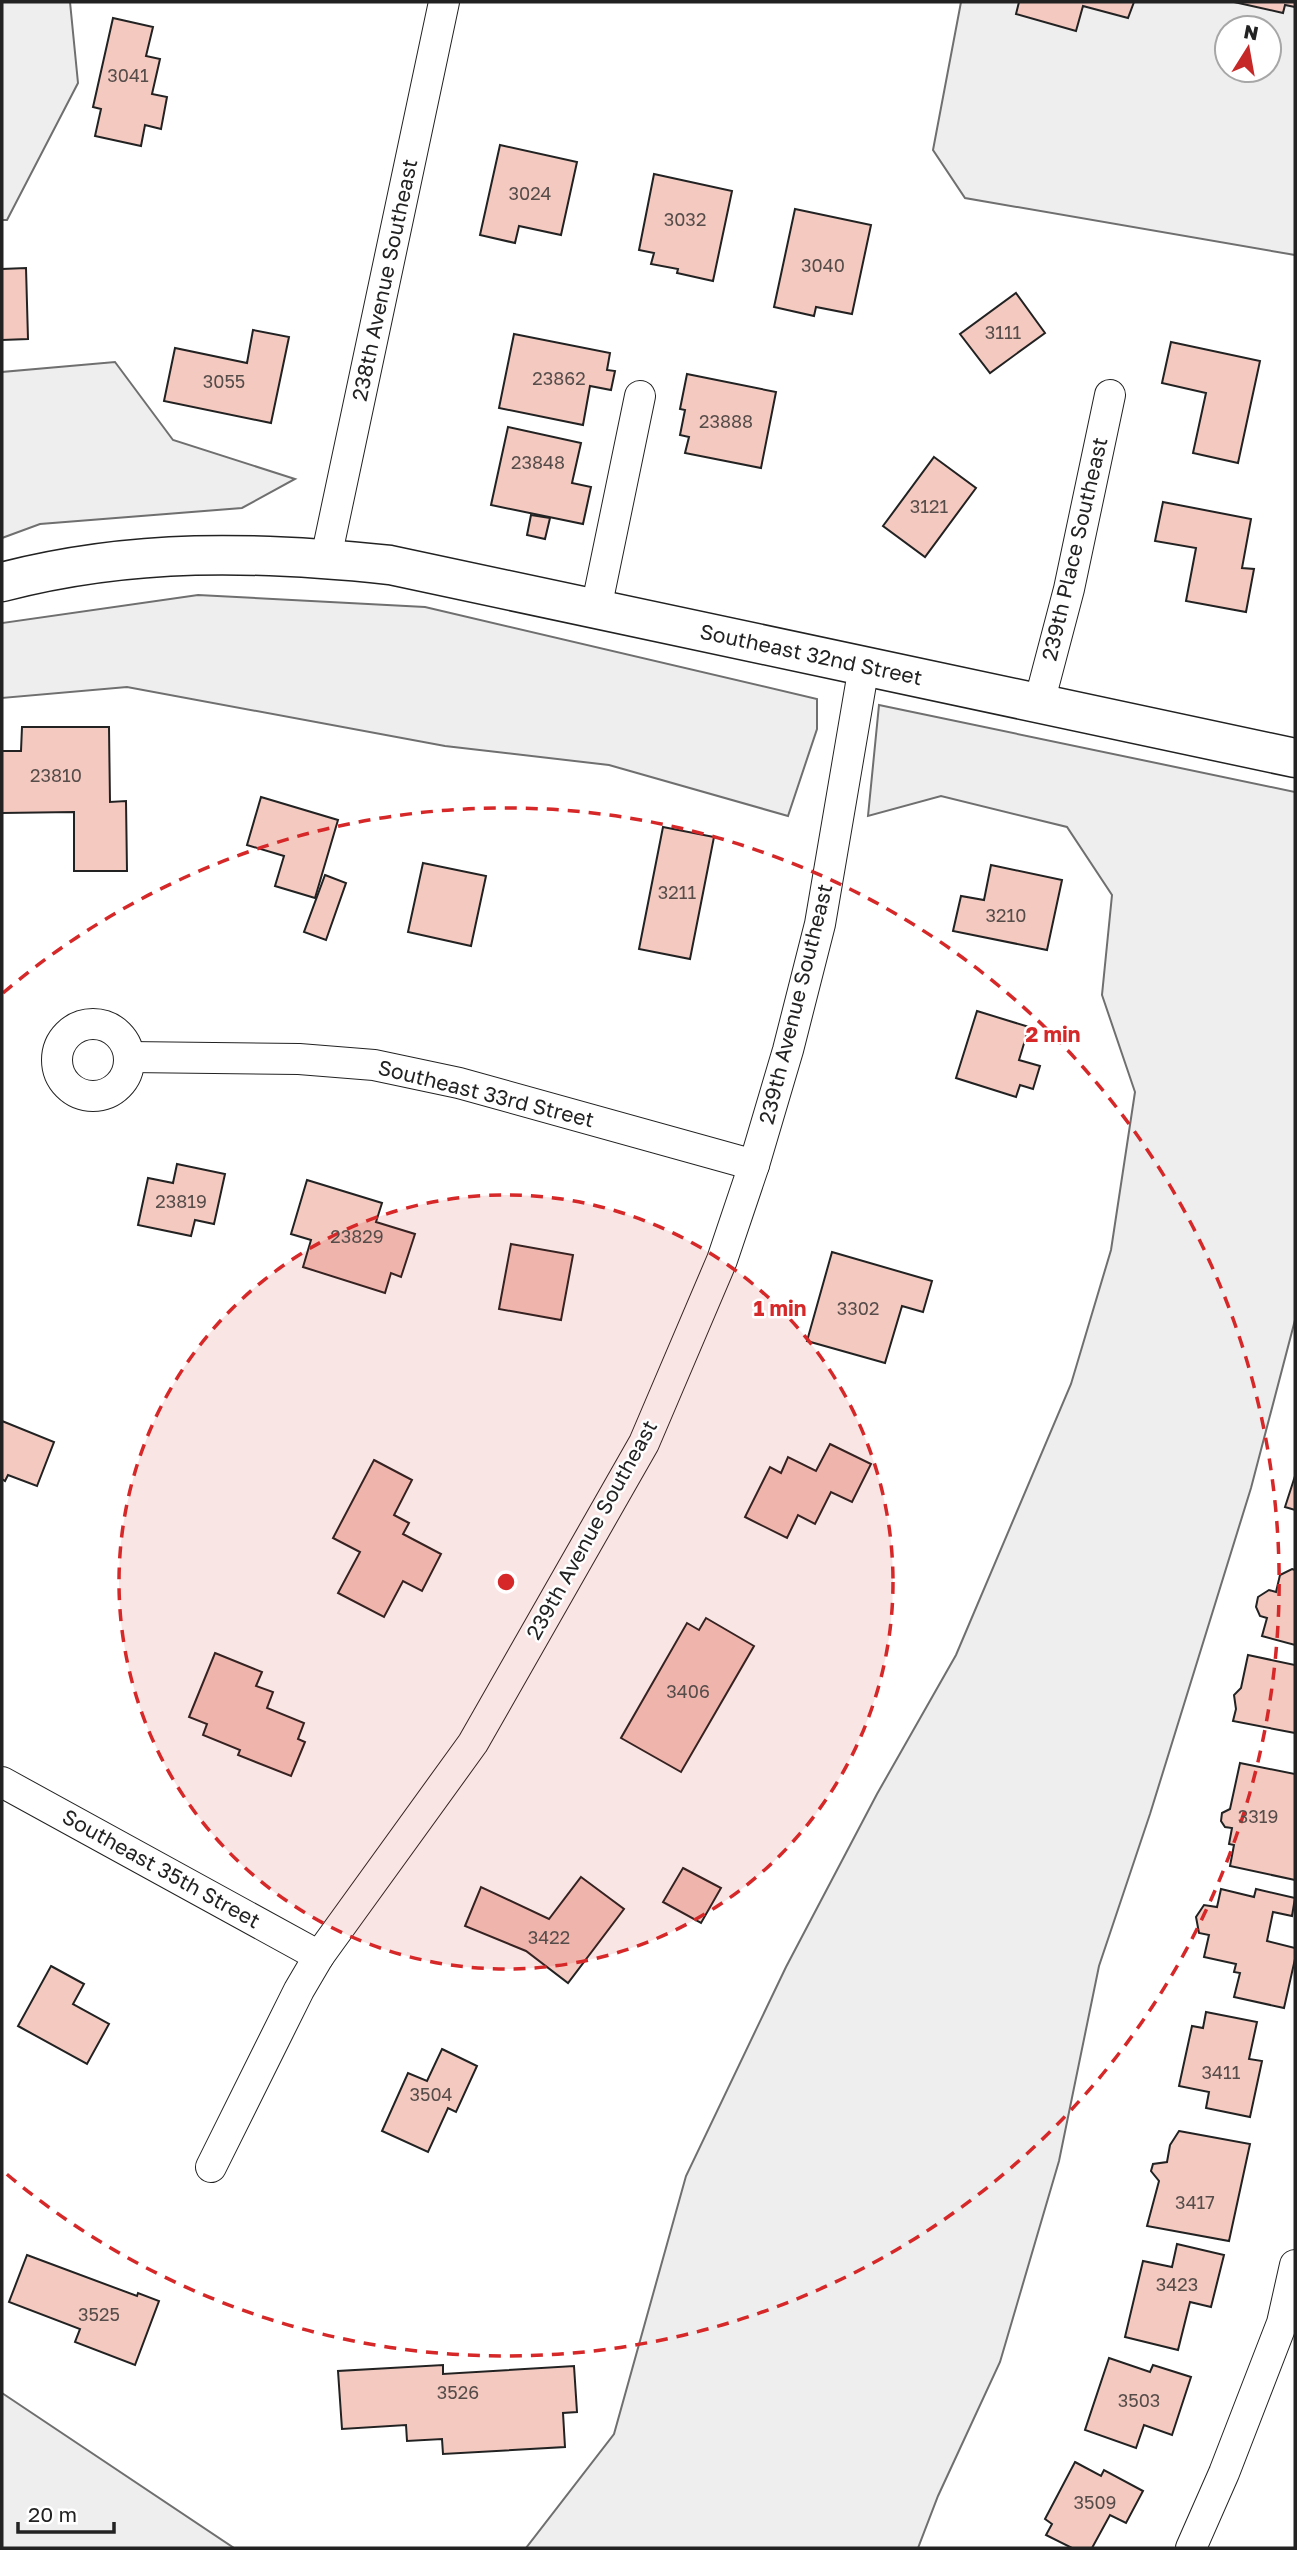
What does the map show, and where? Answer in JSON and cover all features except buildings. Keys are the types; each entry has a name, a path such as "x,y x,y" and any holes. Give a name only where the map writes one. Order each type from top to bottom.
{"street":[{"name":"238th Avenue Southeast","path":"326,558 444,2"},
{"name":"239th Place Southeast","path":"1039,703 1069,589 1110,395"},
{"path":"596,609 640,397"},
{"name":"Southeast 32nd Street","path":"2,582 53,569 134,557 220,554 326,558 390,565 1295,758"},
{"name":"239th Avenue Southeast","path":"211,2167 299,1990 319,1956 473,1743 644,1443 722,1260 788,1050 820,924 864,666"},
{"name":"Southeast 33rd Street","path":"129,1057 299,1059 374,1065 459,1083 754,1165"},
{"name":"Southeast 35th Street","path":"2,1782 319,1956"},
{"path":"1191,2548 1224,2473 1282,2323 1295,2265"}],"shaded area":[{"path":"2,2 70,2 78,83 7,220 2,220"},
{"path":"961,2 1295,2 1295,255 965,198 933,150"},
{"path":"115,362 173,440 295,479 242,508 40,524 2,538 2,372"},
{"path":"198,595 425,607 817,699 817,729 788,816 609,765 445,746 127,687 2,698 2,623"},
{"path":"879,705 1295,792 1295,1320 1251,1488 1150,1814 1099,1966 1059,2161 1000,2362 938,2496 918,2548 526,2548 614,2434 686,2176 786,1967 877,1794 956,1655 1071,1384 1111,1250 1135,1092 1102,995 1112,895 1067,827 941,796 868,816"},
{"path":"2,2393 5,2395 234,2548 2,2548"}]}
